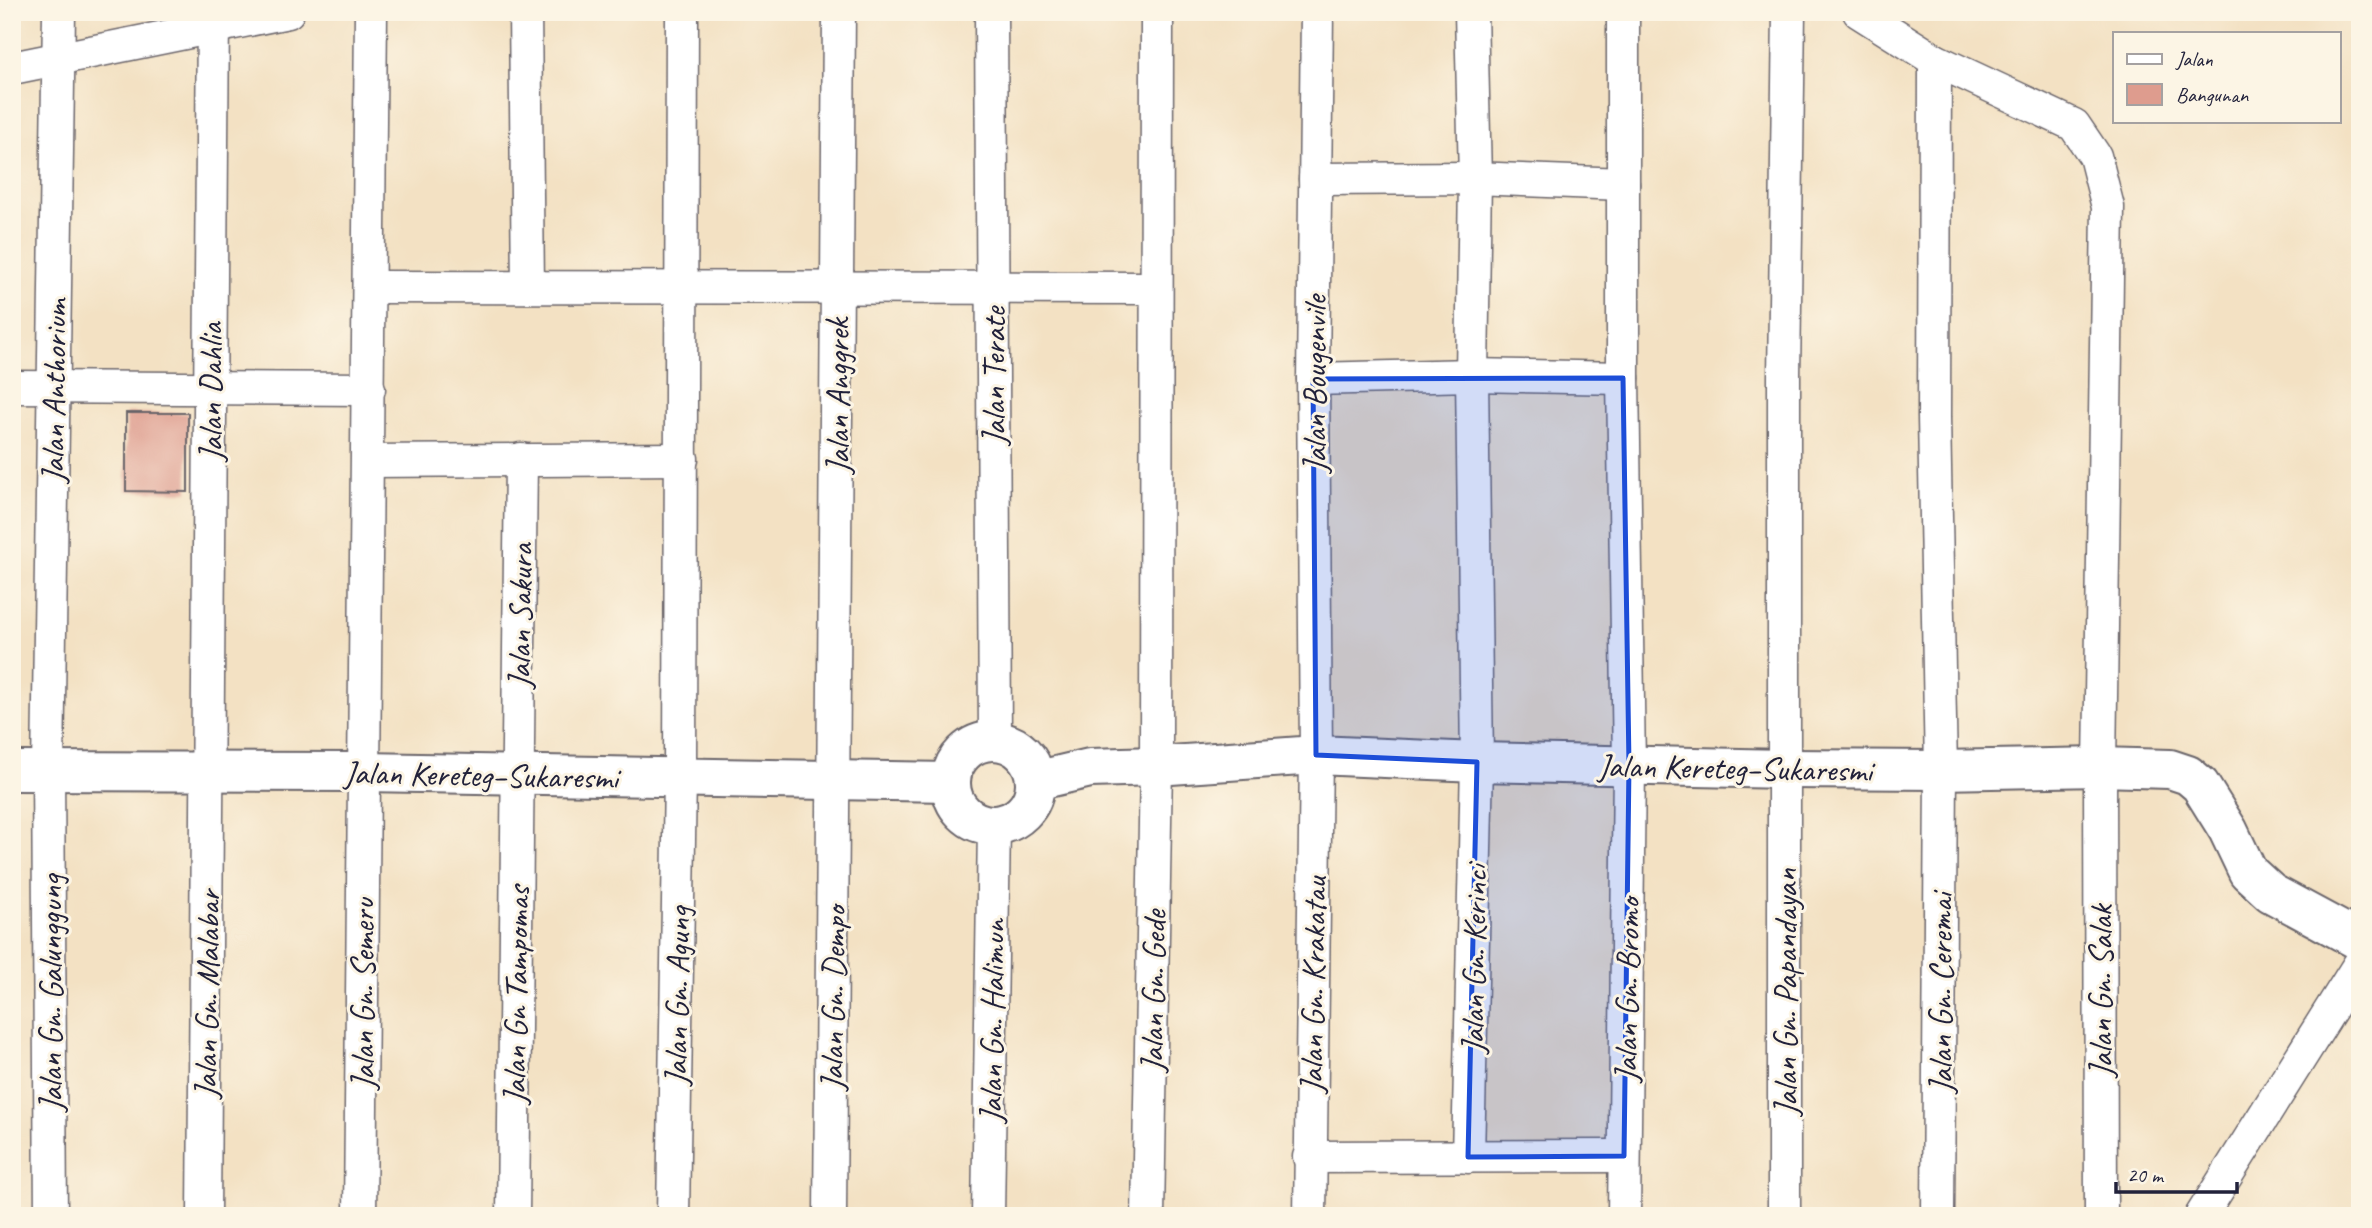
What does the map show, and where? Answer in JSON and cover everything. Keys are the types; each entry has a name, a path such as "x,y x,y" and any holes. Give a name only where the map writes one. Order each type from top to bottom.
{"street":[{"name":"Jalan Anthorium","path":"30,770 53,387 59,12"},
{"path":"12,68 213,20 288,12"},
{"name":"Jalan Gn. Semeru","path":"360,1216 371,12"},
{"path":"525,12 528,287"},
{"name":"Jalan Gn. Agung","path":"673,1216 680,776 682,12"},
{"name":"Jalan Anggrek","path":"834,779 839,12"},
{"name":"Jalan Terate","path":"991,12 995,739"},
{"name":"Jalan Gn. Gede","path":"1149,1216 1156,766 1157,12"},
{"name":"Jalan Bougenvile","path":"1316,755 1313,379 1317,12"},
{"name":"Jalan Gn. Kerinci","path":"1468,1157 1477,762 1472,375 1475,178 1471,12"},
{"name":"Jalan Gn. Bromo","path":"1623,12 1623,378 1629,765 1624,1216"},
{"name":"Jalan Gn. Papandayan","path":"1784,1216 1784,377 1789,12"},
{"name":"Jalan Gn. Salak","path":"1859,12 1935,60 2074,125 2095,156 2108,208 2100,767 2101,1216"},
{"name":"Jalan Dahlia","path":"208,772 213,20"},
{"name":"Jalan Gn. Ceremai","path":"1935,60 1934,417 1941,770 1938,1216"},
{"path":"1315,179 1475,178 1623,184"},
{"path":"369,287 1155,288"},
{"path":"1313,379 1472,375 1623,378"},
{"path":"12,387 369,389"},
{"name":"Jalan Sakura","path":"517,774 521,458"},
{"path":"368,461 681,459"},
{"path":"995,739 1010,743 1023,752 1032,765 1035,781 1029,806 1020,816 1008,823 994,826 978,823 964,813 953,799 950,782 954,765 964,751 978,742 995,739"},
{"name":"Jalan Kereteg–Sukaresmi","path":"1035,781 1090,768 1316,755 1477,762 1785,769 2170,769 2188,775 2200,785 2228,830 2248,872 2271,893 2360,941"},
{"name":"Jalan Gn. Krakatau","path":"1310,1216 1316,755"},
{"name":"Jalan Kereteg–Sukaresmi","path":"30,770 680,776 950,782"},
{"name":"Jalan Gn. Galunggung","path":"30,770 51,1216"},
{"name":"Jalan Gn. Malabar","path":"204,1216 208,772"},
{"name":"Jalan Gn Tampomas","path":"513,1216 517,774"},
{"name":"Jalan Gn. Dempo","path":"830,1216 834,779"},
{"name":"Jalan Gn. Halimun","path":"988,1216 994,826"},
{"path":"2201,1216 2360,963"},
{"path":"1309,1157 1624,1156"}],"highlighted area":[{"path":"1623,378 1629,765 1624,1156 1468,1157 1477,762 1316,755 1313,379"}],"building":[{"path":"126,413 188,413 188,492 126,491"}]}
